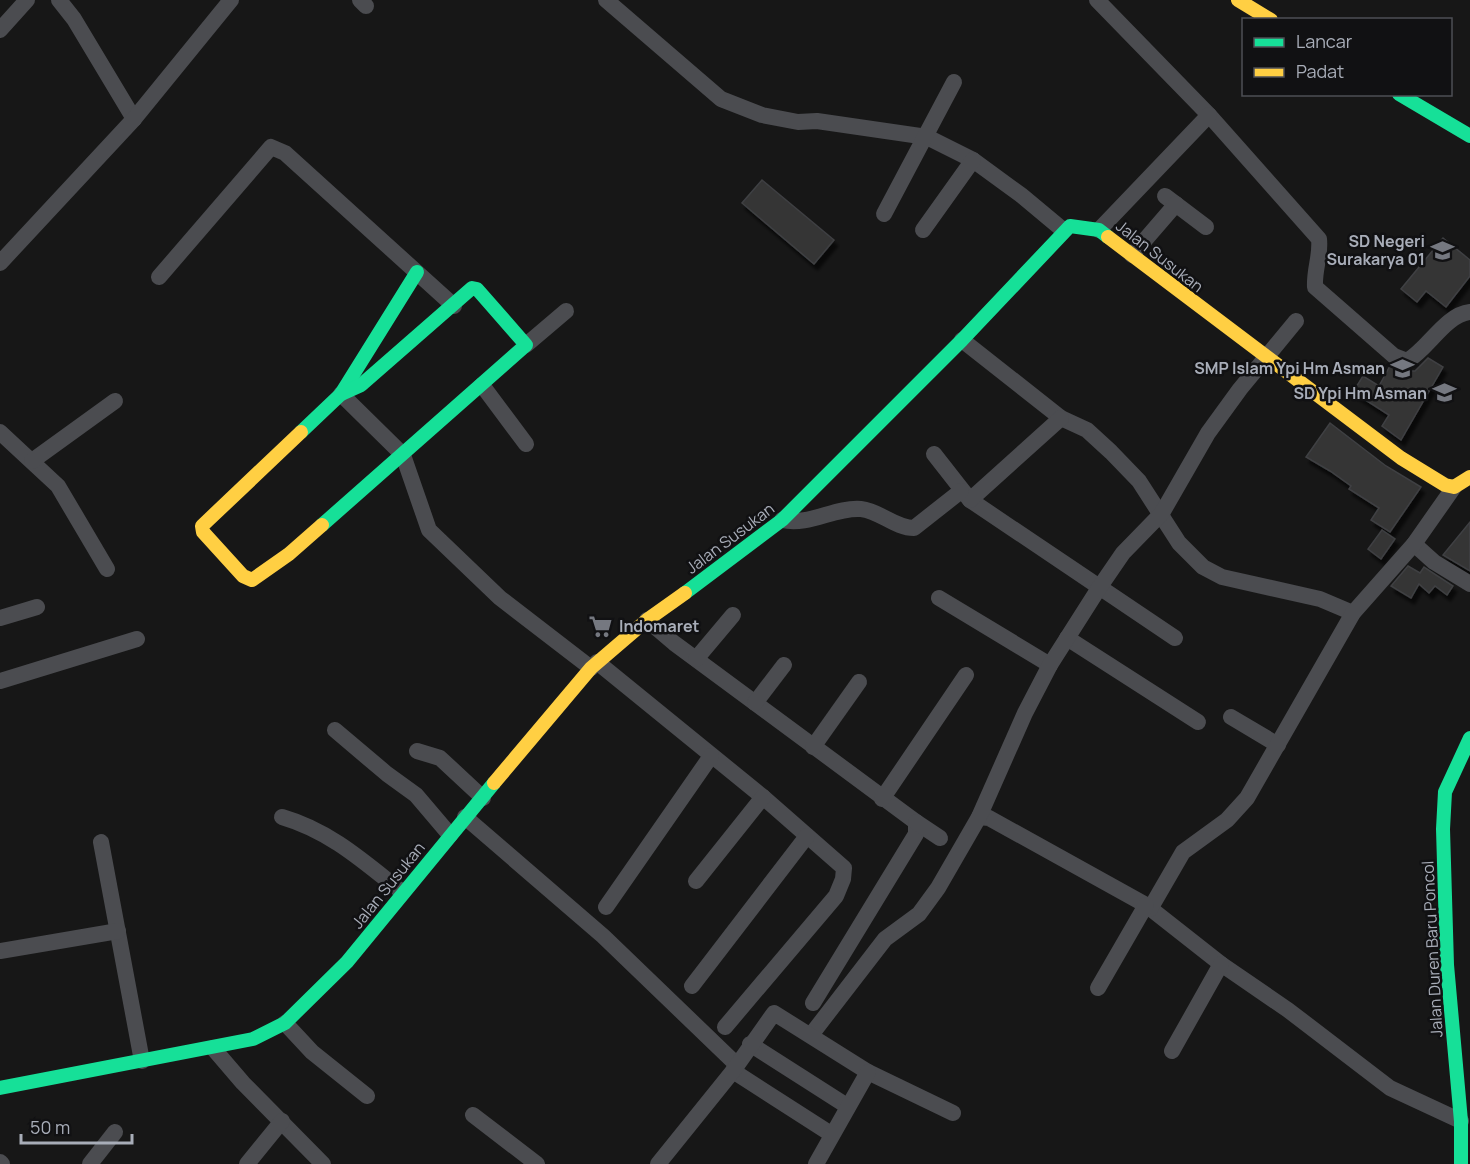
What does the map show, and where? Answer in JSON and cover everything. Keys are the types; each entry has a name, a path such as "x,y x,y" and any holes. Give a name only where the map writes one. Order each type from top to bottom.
{"main road":[{"path":"1238,0 1268,18"},
{"path":"1402,96 1470,136"},
{"name":"Jalan Susukan","path":"0,1088 253,1039 285,1023 347,962 402,892 594,665 647,620 752,545 782,520 962,340 1063,230 1077,225 1099,230 1401,458 1445,486 1454,487"},
{"path":"341,394 361,385 475,287 526,345 289,554 252,580 243,576 202,532 202,526 341,394 417,272"},
{"path":"1454,487 1470,477"},
{"name":"Jalan Duren Baru Poncol","path":"1461,1164 1461,1121 1447,965 1443,829 1445,792 1470,738"}],"street":[{"path":"0,30 27,0"},
{"path":"59,0 74,19 134,119"},
{"path":"0,263 134,119 231,0"},
{"path":"606,0 624,6 721,99 762,115 798,122 818,121 927,137 973,160 1021,195 1063,230"},
{"path":"1097,0 1209,115 1319,239 1320,247 1314,272 1315,287 1394,357 1407,361 1419,354 1460,313 1470,312"},
{"path":"884,214 927,137 954,82"},
{"path":"1099,230 1209,115"},
{"path":"159,278 271,147 285,153 454,306"},
{"path":"923,230 973,160"},
{"path":"1132,255 1170,200 1206,226"},
{"path":"526,345 566,311"},
{"path":"811,1035 885,939 920,914 938,888 979,817 1025,713 1050,665 1123,553 1162,513 1208,434 1296,321"},
{"path":"962,340 1061,418 1087,430 1103,444 1139,481 1162,513 1179,543 1203,567 1222,577 1320,599 1353,613"},
{"path":"482,385 526,444"},
{"path":"341,394 403,455 429,530 500,598 594,665 711,756 763,797 844,868 843,879 836,896 725,1027"},
{"path":"32,461 115,401"},
{"path":"782,520 801,522 845,511 864,509 900,526 914,528 966,496 1061,418"},
{"path":"0,432 58,486 107,569"},
{"path":"934,454 966,496 1175,638"},
{"path":"1098,988 1183,852 1227,820 1247,798 1353,613 1414,544 1454,487"},
{"path":"1414,544 1434,562 1470,584"},
{"path":"939,598 1050,665"},
{"path":"0,618 37,607"},
{"path":"696,659 733,615"},
{"path":"647,620 882,799 940,838"},
{"path":"1068,638 1198,722"},
{"path":"0,681 137,639"},
{"path":"755,703 784,665"},
{"path":"882,799 966,675"},
{"path":"813,747 859,682"},
{"path":"1231,717 1278,745"},
{"path":"335,730 416,795 450,835"},
{"path":"417,751 440,758 483,798"},
{"path":"606,907 711,756"},
{"path":"696,881 763,797"},
{"path":"282,817 311,825 341,842 402,892"},
{"path":"465,817 603,936 735,1068 831,1134"},
{"path":"979,817 989,818 1148,907 1221,964 1288,1010 1390,1088 1461,1121"},
{"path":"813,1003 916,834 916,822"},
{"path":"692,986 807,836"},
{"path":"101,842 142,1061"},
{"path":"0,951 118,931"},
{"path":"1172,1051 1221,964"},
{"path":"658,1164 735,1068 774,1013 868,1071 953,1113"},
{"path":"285,1023 312,1052 367,1096"},
{"path":"750,1044 847,1107"},
{"path":"213,1048 243,1083 323,1164"},
{"path":"816,1164 868,1071"},
{"path":"473,1114 537,1164"},
{"path":"247,1164 282,1121"},
{"path":"90,1164 115,1132"}],"building":[{"path":"762,180 834,240 814,264 742,203"},
{"path":"1443,238 1470,260 1470,276 1446,307 1426,291 1417,302 1401,289"},
{"path":"1428,358 1443,367 1401,440 1382,426 1389,415 1353,392 1363,376 1379,386 1390,366 1404,371 1415,371"},
{"path":"1330,423 1386,466 1421,487 1390,532 1371,520 1379,508 1349,489 1351,486 1330,471 1306,457"},
{"path":"1470,522 1470,571 1443,555"},
{"path":"1382,530 1395,539 1381,559 1368,549"},
{"path":"1408,566 1420,573 1424,567 1453,586 1447,595 1435,586 1429,593 1419,584 1411,598 1391,586"}],"traffic: fast":[{"path":"1402,96 1470,136"},
{"path":"685,593 782,520 962,340 1070,226 1099,230 1108,237"},
{"path":"301,432 341,394 417,272"},
{"path":"322,525 526,345 477,289 472,288 361,385 341,394"},
{"path":"1461,1164 1461,1121 1447,965 1443,829 1445,792 1470,738"},
{"path":"0,1088 253,1039 285,1023 347,962 494,783"}],"traffic: slow":[{"path":"1238,0 1268,18"},
{"path":"1108,237 1401,458 1445,485 1454,487 1470,477"},
{"path":"301,432 202,526 203,532 243,576 252,580 289,554 322,525"},
{"path":"494,783 591,668 647,620 685,593"}],"place":[{"name":"SD Negeri Surakarya 01","path":"1443,250"},
{"name":"SMP Islam Ypi Hm Asman","path":"1403,368"},
{"name":"SD Ypi Hm Asman","path":"1445,393"},
{"name":"Indomaret","path":"601,626"}]}
